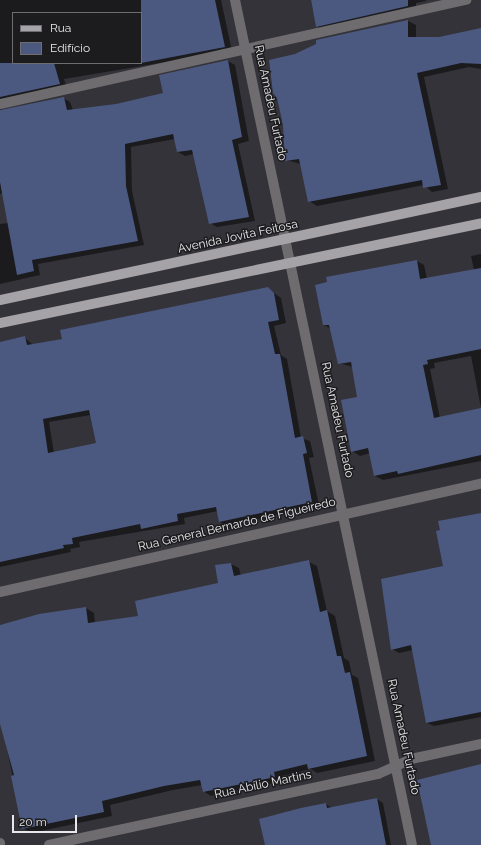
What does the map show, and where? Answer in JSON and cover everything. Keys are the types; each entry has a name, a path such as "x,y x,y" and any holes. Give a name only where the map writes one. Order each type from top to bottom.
{"main road":[{"name":"Avenida Jovita Feitosa","path":"0,300 481,197"},
{"path":"0,323 481,223"}],"street":[{"name":"Rua Amadeu Furtado","path":"235,0 412,845"},
{"path":"0,104 467,0"},
{"name":"Rua General Bernardo de Figueiredo","path":"0,592 481,484"},
{"name":"Rua Abílio Martins","path":"48,845 396,767 411,759 481,744"}],"building":[{"path":"141,0 215,0 225,47 142,63"},
{"path":"311,0 408,0 408,6 316,27"},
{"path":"408,20 408,37 439,37 481,28 481,64 461,63 417,73 441,185 423,188 422,180 308,202 299,159 285,161 283,125 277,98 273,93 269,60 295,54 316,44 316,40"},
{"path":"228,60 242,137 232,140 249,217 209,224 192,150 177,152 173,134 125,144 126,186 138,241 32,260 34,271 17,275 0,182 0,110 64,97 67,110 116,104 163,93 159,75"},
{"path":"0,63 54,64 60,84 0,97"},
{"path":"417,260 420,279 481,268 481,349 427,360 428,364 423,365 434,418 481,408 481,455 398,474 397,471 374,476 368,448 351,452 341,400 357,397 351,362 338,364 329,325 323,325 315,285 327,282 326,277"},
{"path":"268,287 274,293 279,320 268,322 275,354 280,354 295,438 303,436 307,453 303,454 312,502 219,522 216,507 177,514 178,521 141,529 140,524 72,538 73,544 63,545 64,548 0,562 0,342 25,336 27,345 62,339 60,330","holes":["89,410 96,443 48,453 43,419"]},
{"path":"481,513 481,712 426,723 411,645 391,650 381,579 443,566 436,531 440,530 438,521"},
{"path":"309,560 320,612 327,610 337,656 341,656 345,673 350,672 367,756 308,769 307,764 274,772 275,777 203,792 200,780 164,786 102,801 104,812 22,829 11,776 14,775 0,724 0,625 39,614 86,607 88,623 138,616 135,601 218,583 215,565 231,563 234,576"},
{"path":"481,764 481,845 431,845 417,780"},
{"path":"377,798 386,845 265,845 259,819 326,803 327,808"}]}
